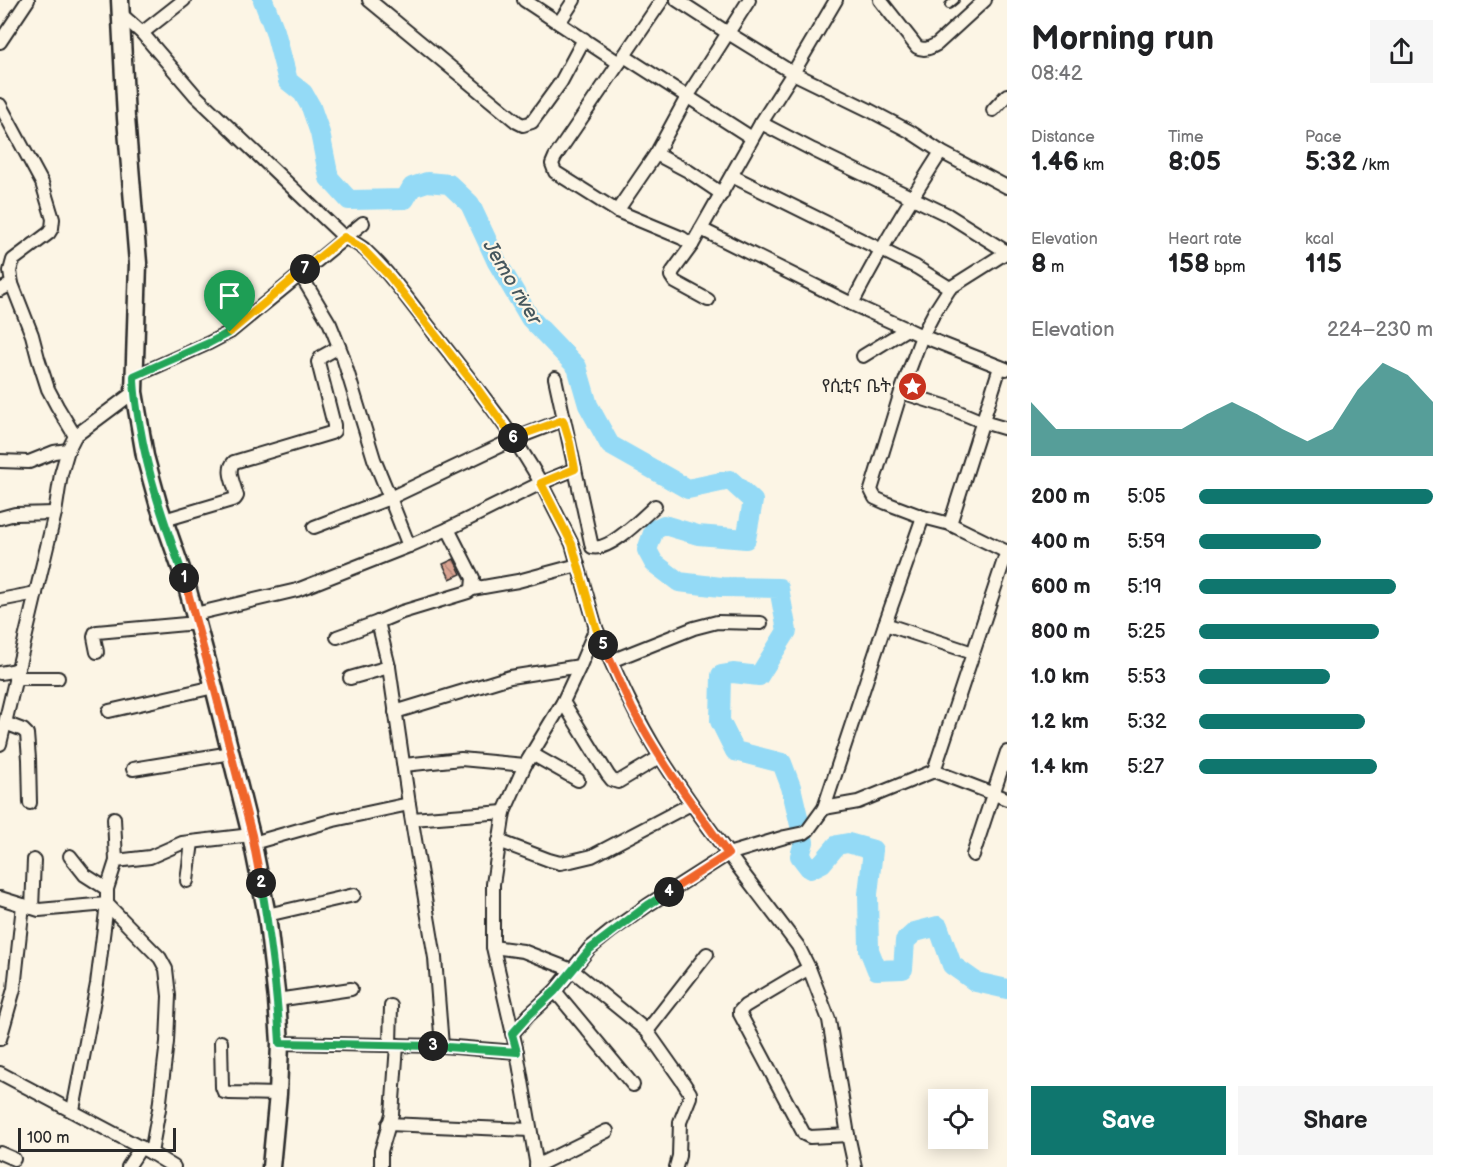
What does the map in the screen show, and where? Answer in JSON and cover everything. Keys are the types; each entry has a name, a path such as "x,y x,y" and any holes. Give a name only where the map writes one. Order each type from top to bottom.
{"street":[{"path":"0,42 28,0"},
{"path":"142,33 183,0"},
{"path":"369,0 523,125 532,122 561,82 584,39"},
{"path":"524,0 584,39 687,97 752,138"},
{"path":"559,23 574,0"},
{"path":"662,0 552,164 555,172 617,211 682,238 692,245"},
{"path":"677,0 793,73 909,131 941,152 1007,187"},
{"path":"617,211 656,154 687,97 749,0"},
{"path":"708,300 675,282 672,279 673,271 692,245 752,138 836,0"},
{"path":"880,0 921,49 928,49 937,44 985,0"},
{"path":"121,8 196,96 344,237 362,248 390,277 477,388 525,454 572,544 596,628 632,708 660,757 691,804 798,946 809,968 829,1020 855,1167"},
{"path":"121,8 126,118 138,263 134,384 145,456 196,619 252,839 267,915 278,1000 280,1043 271,1167"},
{"path":"993,110 1007,95"},
{"path":"0,105 42,183 53,219 49,233 12,260 10,272 12,284 32,335 48,388 75,436"},
{"path":"761,123 948,215 1007,252 950,288 922,336 901,392 871,490 875,498 923,517 950,524 1007,551 934,771"},
{"path":"852,304 880,250 941,152"},
{"path":"656,154 688,171 722,194"},
{"path":"732,176 916,267 950,288"},
{"path":"30,803 27,734 23,730 2,735 55,513 61,474 75,436 134,384 230,332 363,223"},
{"path":"701,230 922,336 1003,368 950,524"},
{"path":"300,273 330,324 374,459 409,546"},
{"path":"0,290 12,284"},
{"path":"862,356 907,329"},
{"path":"164,520 235,499 237,496 230,471 234,462 334,431 318,362 321,357 339,347"},
{"path":"555,378 592,547 597,548 622,536 655,506"},
{"path":"901,392 1007,429"},
{"path":"314,527 390,498 514,439 563,420"},
{"path":"0,461 34,461 54,452 68,450"},
{"path":"98,652 94,637 97,632 196,619 297,590 409,546 575,469"},
{"path":"0,518 15,514 55,513"},
{"path":"512,1034 555,991 590,949 648,905 728,854 808,830 824,808 923,517"},
{"path":"448,528 473,578 472,589"},
{"path":"337,637 472,589 518,581 578,565"},
{"path":"0,600 36,593"},
{"path":"378,622 389,667 435,958 441,1046"},
{"path":"611,662 694,628 717,622 761,623"},
{"path":"885,624 973,653"},
{"path":"596,628 563,702 529,759 504,812 493,884 493,947 517,1052 536,1166 607,1131"},
{"path":"395,712 510,677 580,666"},
{"path":"350,678 389,667"},
{"path":"0,673 58,678"},
{"path":"109,711 214,687"},
{"path":"563,702 608,775 615,782 660,757"},
{"path":"973,855 1007,752"},
{"path":"133,769 231,753"},
{"path":"404,765 460,759 529,759 578,780"},
{"path":"824,808 858,802 934,771 1007,799"},
{"path":"116,861 150,857 182,843 252,839 410,804"},
{"path":"500,841 549,860 571,861 592,856 691,804"},
{"path":"412,819 504,812"},
{"path":"73,1110 97,984 107,889 116,861 114,818"},
{"path":"187,881 192,842"},
{"path":"70,856 85,875 107,889"},
{"path":"0,1039 14,989 34,860"},
{"path":"267,915 354,895"},
{"path":"0,898 46,910 107,904"},
{"path":"107,904 160,958 166,969 169,996 167,1042 159,1109 146,1150 128,1167"},
{"path":"493,947 523,951 572,970 647,1031 690,1093 680,1122 679,1156 676,1167"},
{"path":"647,1031 707,954"},
{"path":"809,968 745,1006 741,1009 740,1014 804,1134 810,1137 848,1135"},
{"path":"278,1000 351,988"},
{"path":"555,991 633,1085"},
{"path":"381,1167 381,1151 392,1113 394,1045 391,1006"},
{"path":"221,1042 224,1092 278,1094"},
{"path":"280,1043 441,1046 517,1052"},
{"path":"0,1073 73,1110 174,1167"},
{"path":"388,1124 530,1130"},
{"path":"0,1153 14,1159"}],"lane":[{"path":"949,5 955,0"}],"building":[{"path":"454,559 461,574 450,579 443,564"}],"waterway":[{"name":"Jemo river","path":"263,0 275,31 288,81 303,93 311,107 320,133 329,178 349,200 405,199 412,187 427,182 449,184 470,204 497,262 530,318 577,367 588,405 610,445 688,489 730,480 753,501 746,539 698,535 664,525 654,530 647,550 654,563 679,582 721,587 779,588 787,631 759,676 733,673 721,675 720,721 735,751 782,763 791,787 804,842 800,856 810,869 822,863 837,845 848,843 873,850 868,894 869,950 877,970 903,969 905,941 915,932 938,926 952,965 976,982 1007,989"}],"place":[{"name":"የሲቲና ቤት","path":"912,386"}],"route":[{"path":"344,237 362,248 390,277 514,439 563,420 575,469 541,483 572,544 596,628 632,708 660,757 728,854 648,905 590,949 555,991 512,1034 517,1052 390,1044 280,1043 278,1000 267,915 252,835 186,583 158,503 145,456 134,392 134,376 230,332 344,237"}]}
